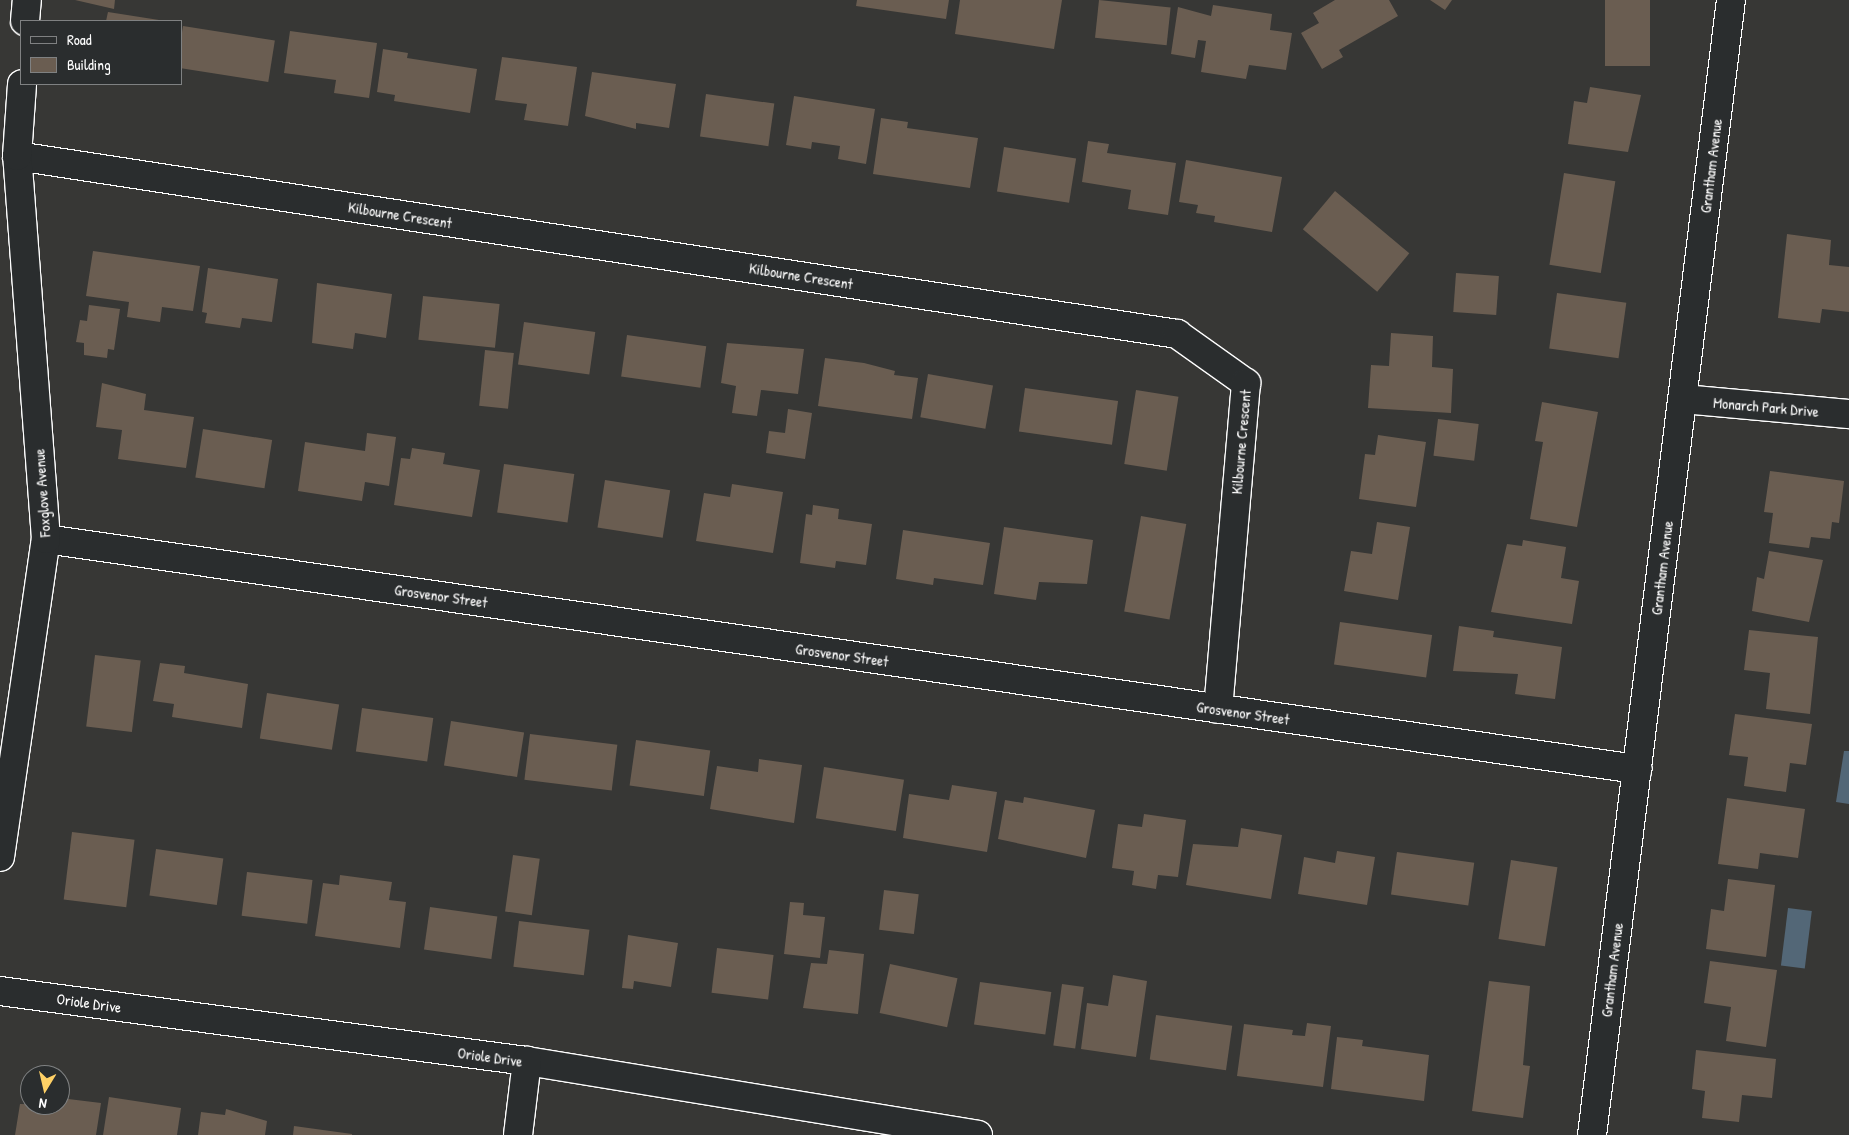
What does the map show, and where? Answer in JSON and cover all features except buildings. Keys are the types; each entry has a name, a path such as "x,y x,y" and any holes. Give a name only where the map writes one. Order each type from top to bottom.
{"street":[{"path":"26,20 27,0"},
{"name":"Grantham Avenue","path":"1592,1135 1731,0"},
{"name":"Foxglove Avenue","path":"0,857 46,539 17,156 22,85"},
{"name":"Kilbourne Crescent","path":"17,156 1177,334 1246,383 1218,709"},
{"name":"Monarch Park Drive","path":"1683,399 1849,414"},
{"name":"Grosvenor Street","path":"46,539 1637,769"},
{"name":"Oriole Drive","path":"0,991 527,1062 978,1135"},
{"path":"518,1135 527,1062"}],"water":[{"path":"1844,751 1849,751 1849,804 1836,802"},
{"path":"1788,908 1812,911 1805,968 1781,966"}]}
